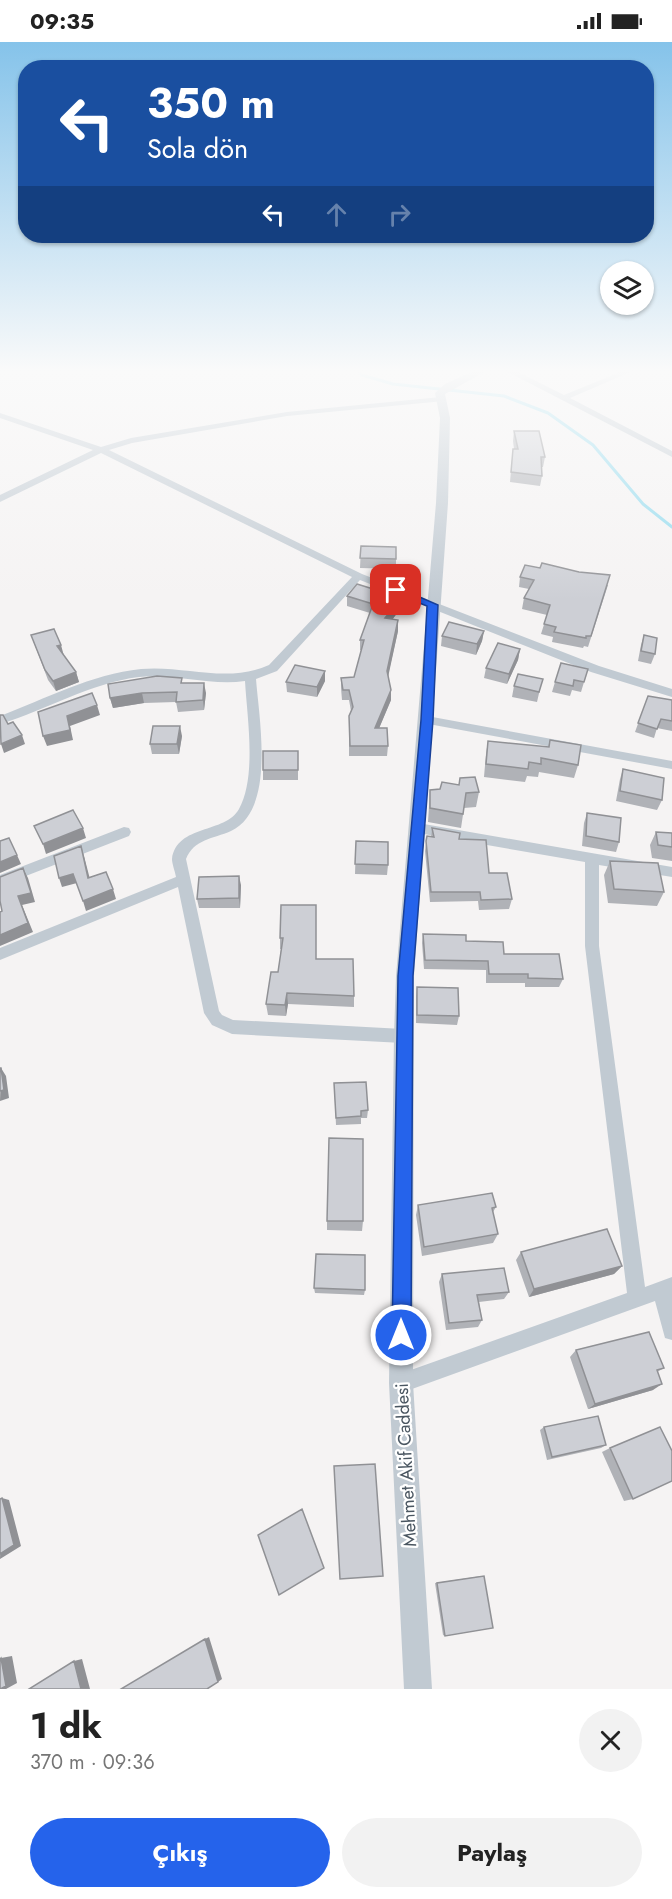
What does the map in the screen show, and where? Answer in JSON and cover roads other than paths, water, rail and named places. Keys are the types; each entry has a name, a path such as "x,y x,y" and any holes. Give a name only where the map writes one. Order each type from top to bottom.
{"street":[{"path":"92,447 358,576 595,669 672,693"},
{"path":"0,499 112,447"},
{"name":"Mehmet Akif Caddesi","path":"418,1689 401,1383 403,1036 405,976 427,720 444,447"},
{"path":"0,720 129,675 153,672 250,677 273,668 358,576"},
{"path":"250,677 254,764 249,804 233,825 197,836 184,846 178,859 206,977 209,1004 217,1020 224,1025 242,1028 403,1036"},
{"path":"427,720 672,765"},
{"path":"418,828 592,860 672,872"},
{"path":"0,881 124,832"},
{"path":"592,860 592,946 637,1299"},
{"path":"0,954 183,880"},
{"path":"401,1383 667,1288 672,1331"}],"waterway":[{"path":"595,447 643,504 672,527"}]}
